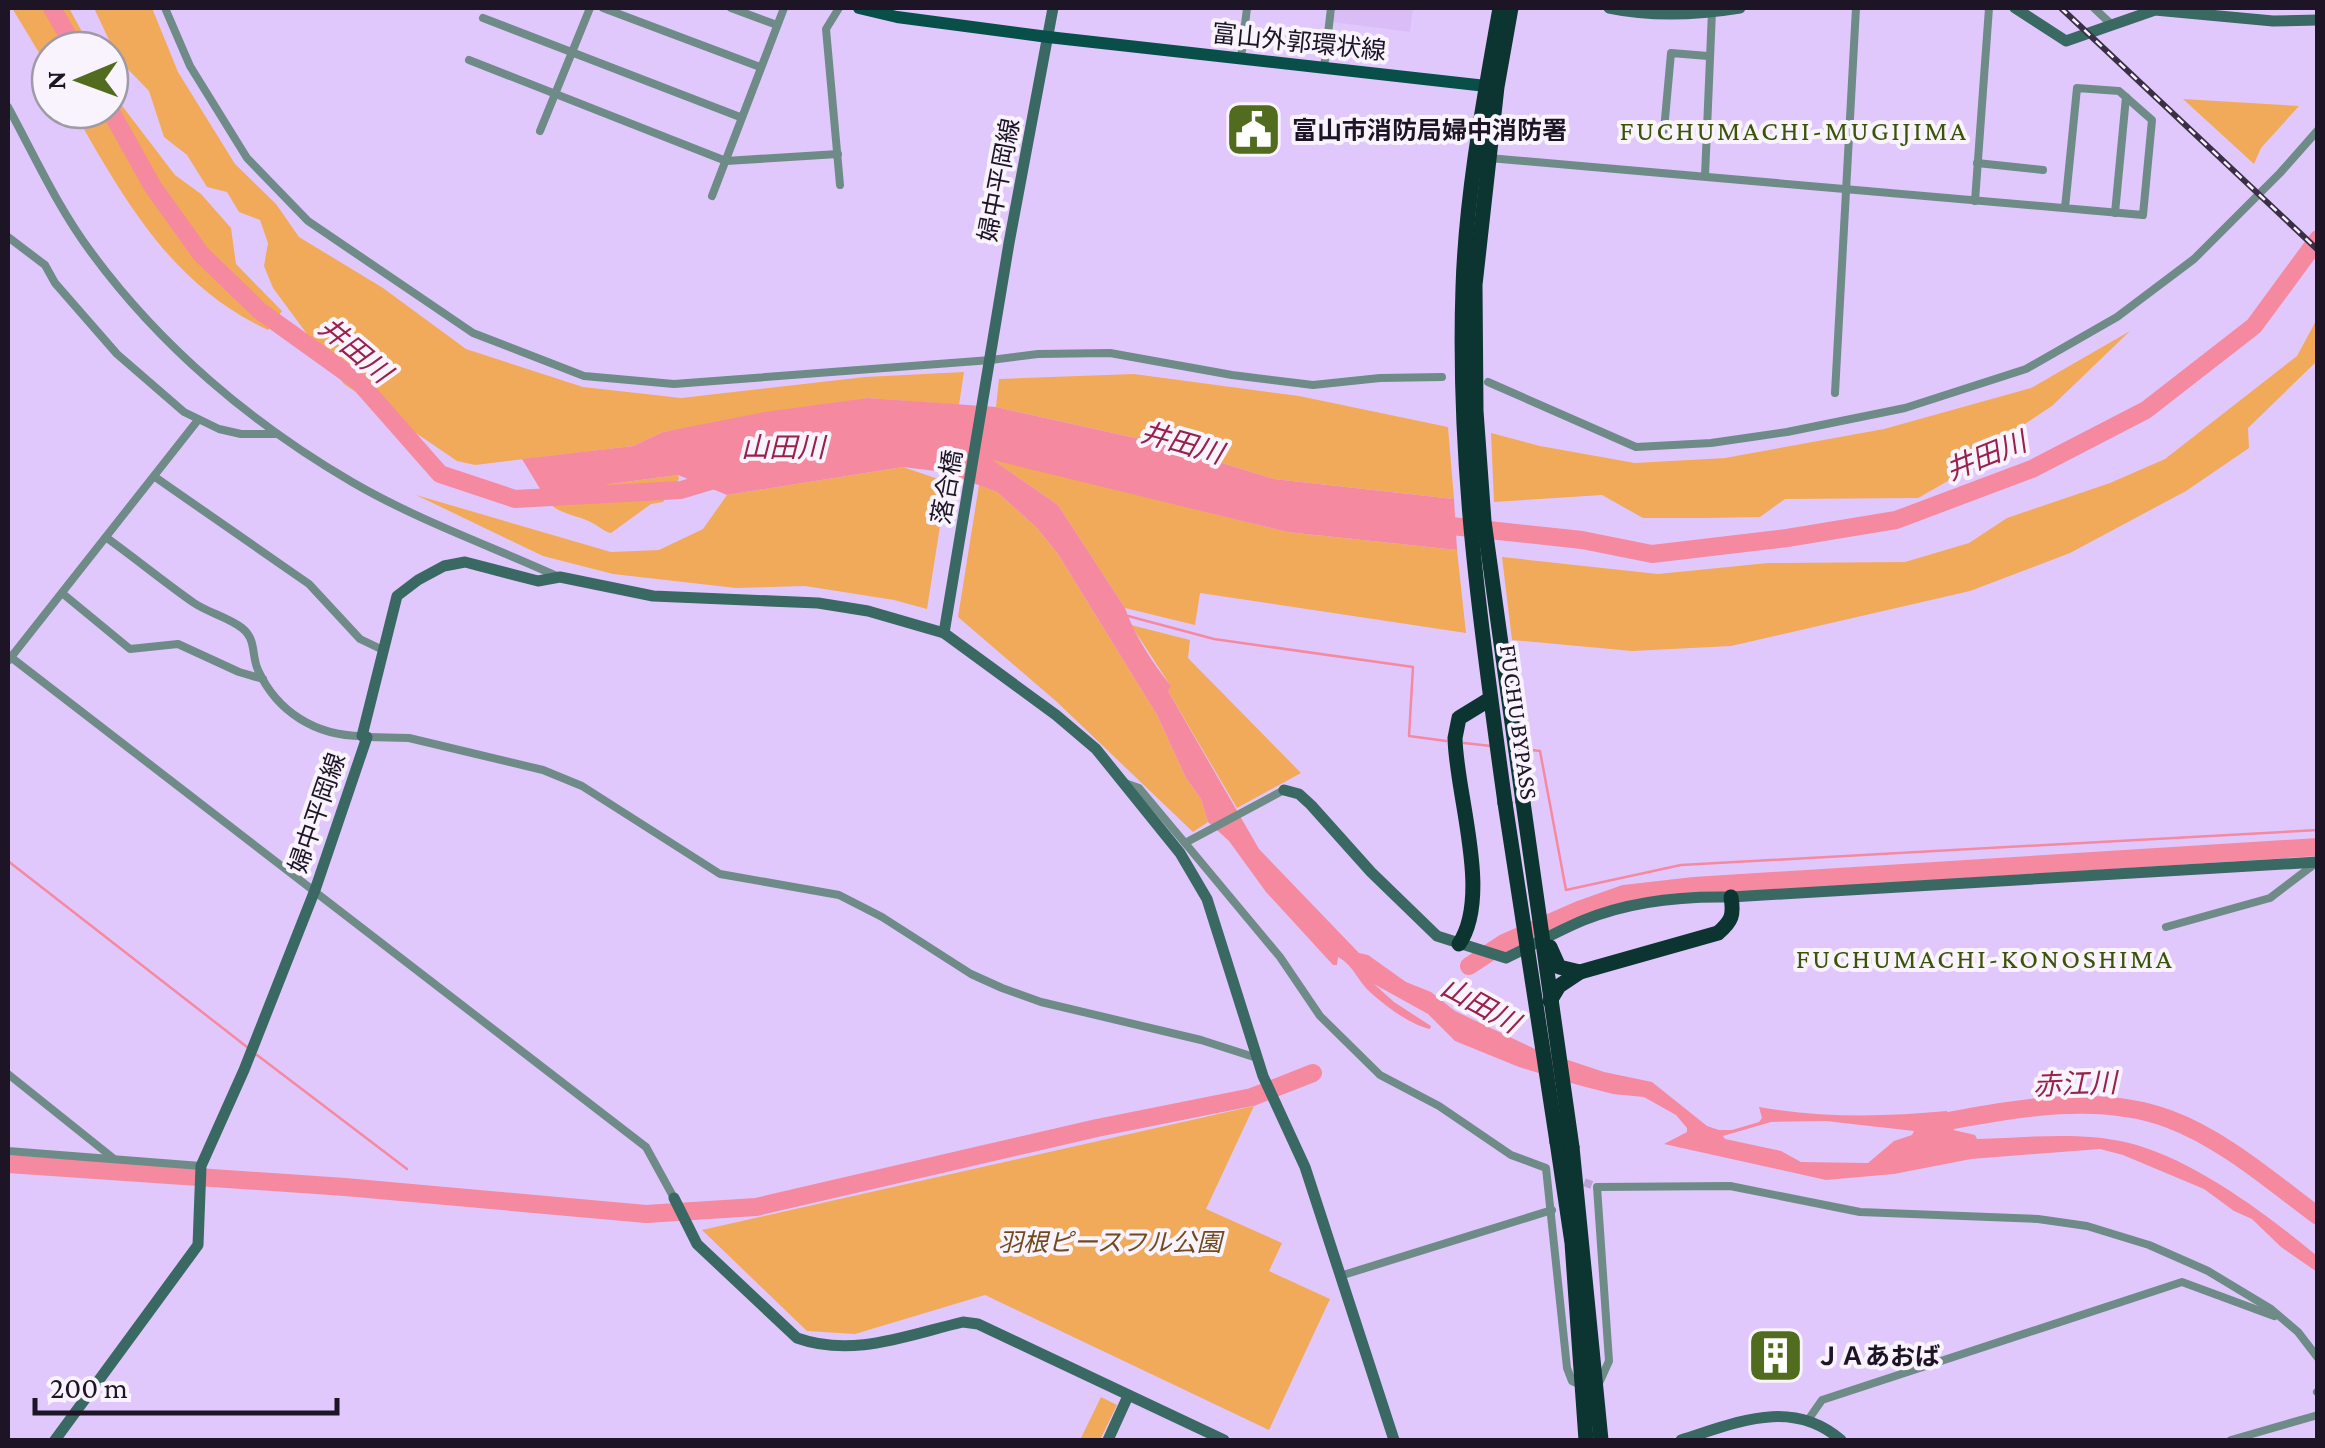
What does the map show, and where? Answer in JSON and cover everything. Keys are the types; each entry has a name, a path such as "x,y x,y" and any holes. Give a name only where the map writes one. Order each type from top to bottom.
{"highway":[{"name":"FUCHU BYPASS","path":"1500,8 1463,284 1469,410 1534,875 1550,1001 1572,1244 1590,1387 1601,1440"},
{"name":"FUCHU BYPASS","path":"1511,8 1492,86 1490,158 1475,285 1468,518 1505,803 1564,1144"},
{"path":"1465,946 1472,874 1455,738 1459,718 1490,699"},
{"path":"1455,738 1471,718 1486,725 1505,803"},
{"path":"1534,875 1553,959 1560,966 1580,972"},
{"path":"1550,1001 1559,986 1580,972 1718,933 1734,914 1731,896"},
{"name":"FUCHU BYPASS","path":"1586,1440 1590,1387"}],"main road":[{"name":"富山外郭環状線","path":"859,8 896,17 1048,37 1492,86"}],"street":[{"path":"165,8 190,66 246,158 308,222 473,333 584,376 674,384 1038,354 1110,353 1313,385 1442,377"},
{"path":"540,131 590,8"},
{"path":"603,8 760,68"},
{"path":"731,8 777,25"},
{"path":"712,196 784,8"},
{"path":"839,8 826,29 840,185"},
{"name":"婦中平岡線","path":"991,360 1052,8"},
{"path":"1241,58 1248,8"},
{"path":"1324,68 1330,8"},
{"path":"1609,8 1648,14 1740,8"},
{"path":"1835,393 1856,8"},
{"path":"1975,201 1989,8"},
{"path":"2016,8 2066,41 2155,10 2274,14 2318,20"},
{"path":"2094,8 2111,24"},
{"path":"1705,176 1712,10"},
{"path":"483,18 740,117"},
{"path":"1664,130 1671,53 1708,56"},
{"path":"468,60 726,161 838,154"},
{"path":"1490,158 2143,215 2152,120 2119,91 2077,88 2064,208"},
{"path":"2115,213 2126,97"},
{"path":"8,107 90,252 166,339 223,393 277,434 354,483 560,577"},
{"path":"1488,382 1636,447 1677,447 1749,438 1904,408 2026,369 2117,317 2194,259 2318,130"},
{"path":"1977,163 2043,170"},
{"path":"8,237 45,265 55,283 117,354 163,396 198,420 242,434 277,434"},
{"name":"落合橋","path":"946,627 991,360"},
{"path":"198,420 8,658 646,1147 697,1244 797,1338 853,1348 963,1322 978,1324 1224,1440"},
{"path":"155,477 310,584 360,640 382,650"},
{"path":"107,538 196,604 242,628 252,641 256,666 278,704 305,723 345,736 408,738 543,770 582,786 720,874 839,895 882,917 971,974 1002,988 1041,1002 1202,1040 1257,1058"},
{"name":"婦中平岡線","path":"55,1440 198,1245 202,1166 314,890 364,737 397,596 444,566 464,562 538,581 560,577 653,596 818,603 946,627"},
{"path":"62,593 130,649 178,644 263,679"},
{"path":"946,627 1096,750 1180,852 1208,899 1263,1076 1304,1167 1394,1440"},
{"path":"1126,782 1139,788 1188,842 1280,957 1320,1016 1380,1075 1439,1106 1511,1155 1546,1168 1567,1368 1572,1381 1590,1387 1608,1361 1597,1186 1730,1186 1860,1212 2038,1219 2087,1226 2149,1245 2208,1271 2284,1320 2318,1358"},
{"path":"1188,842 1284,790 1299,794 1437,936 1506,958 1584,920 1636,905 1690,896 2318,862"},
{"path":"2166,927 2270,898 2318,862"},
{"path":"8,1074 113,1158"},
{"path":"8,1152 202,1166"},
{"path":"1340,1276 1552,1210"},
{"path":"1808,1420 1822,1400 2182,1282 2284,1320"},
{"path":"1112,1439 1128,1396"},
{"path":"2230,1440 2318,1414"},
{"path":"1681,1440 1768,1415 1808,1420 1841,1440"}],"shaded area":[{"path":"1335,8 1413,8 1410,32 1333,22"}],"green space":[{"path":"12,8 69,8 81,30 30,30 30,38"},
{"path":"94,8 152,8 178,72 235,164 276,204 299,237 383,288 466,349 583,387 681,398 865,377 964,372 959,405 868,398 663,432 633,446 475,465 457,461 344,384 273,288 264,266 268,243 260,220 239,212 227,192 207,187 187,155 164,137 149,91 130,71 130,30 104,30"},
{"path":"2183,99 2299,106 2261,148 2254,164"},
{"path":"130,116 175,175 201,194 231,228 236,264 282,311 268,330 234,311 177,264 111,176 85,130 130,130"},
{"path":"2317,319 2317,361 2248,428 2249,448 2186,491 2070,553 1970,591 1731,646 1632,651 1512,640 1502,557 1658,574 1768,563 1905,562 1969,543 2007,518 2110,483 2165,459 2297,356"},
{"path":"2130,331 2052,406 1993,445 1962,473 1918,498 1785,499 1760,517 1709,518 1643,518 1602,495 1494,502 1491,433 1635,463 1725,458 1884,429 2031,388"},
{"path":"1134,374 1299,396 1448,427 1454,499 1274,479 1158,443 996,407 999,379"},
{"path":"990,458 1287,532 1457,550 1466,633 1200,593 1195,625 1125,608 1058,505"},
{"path":"903,467 947,482 927,609 805,586 736,588 613,574 543,556 416,495 611,552 659,550 703,529 727,495"},
{"path":"678,475 663,502 651,504 611,533 548,502 610,484"},
{"path":"979,485 997,492 1037,528 1058,554 1157,715 1186,778 1201,799 1208,822 1193,832 1057,702 958,617"},
{"path":"1131,625 1190,640 1188,658 1301,773 1237,808 1168,691 1170,685"},
{"name":"羽根ピースフル公園","path":"1254,1106 1206,1209 1282,1243 1269,1271 1330,1299 1269,1430 985,1295 855,1334 807,1331 702,1230"},
{"path":"1101,1397 1117,1405 1100,1440 1080,1440"}],"water":[{"name":"山田川","path":"868,398 996,407 1158,443 1274,479 1454,499 1457,550 1287,532 993,460 1058,505 1171,686 1168,691 1259,849 1359,953 1368,955 1406,982 1431,992 1455,1011 1535,1049 1604,1072 1652,1082 1707,1126 1719,1130 1759,1122 1759,1107 1853,1115 1947,1111 1949,1129 1975,1135 1977,1139 2088,1137 2150,1149 2201,1173 2275,1222 2317,1256 2317,1272 2281,1247 2252,1219 2204,1189 2123,1155 2100,1149 1971,1159 1894,1174 1826,1180 1664,1144 1687,1132 1687,1128 1676,1115 1644,1097 1578,1085 1455,1041 1428,1014 1374,984 1430,1029 1407,1019 1370,992 1338,957 1337,965 1333,965 1266,892 1229,841 1208,822 1201,799 1186,778 1157,715 1058,554 1037,528 997,492 944,472 903,467 727,495 678,475 610,484 548,502 522,459 633,446 663,432 765,412","holes":["1826,1121 1914,1131 1894,1141 1868,1163 1801,1162 1781,1151 1723,1136 1771,1122"]}],"waterway":[{"name":"井田川","path":"52,8 65,30"},
{"path":"2265,8 2315,8"},
{"name":"井田川","path":"121,130 153,187 201,254 260,311 359,382 440,474 515,499 681,490 721,478"},
{"name":"井田川","path":"1433,524 1582,540 1652,554 1896,520 2032,469 2146,410 2254,326 2318,239"},
{"path":"1128,616 1214,639 1413,667 1409,736 1446,741"},
{"path":"1464,743 1491,746"},
{"path":"1524,749 1540,751 1566,890 1681,865 2318,830"},
{"name":"山田川","path":"1469,966 1504,943 1624,894 1694,886 2318,847"},
{"path":"8,861 247,1047"},
{"path":"257,1055 407,1169"},
{"path":"8,1164 345,1187 646,1214 756,1207 1097,1128 1252,1097 1313,1073"},
{"name":"赤江川","path":"1938,1142 1948,1121 2002,1112 2059,1105 2143,1111 2209,1138 2318,1216"}],"tunnel":[{"path":"1573,1178 1597,1187"}],"railway":[{"path":"2061,8 2318,250"}],"place":[{"name":"富山市消防局婦中消防署","path":"1253,130"},
{"name":"ＪＡあおば","path":"1776,1356"}],"district":[{"name":"FUCHUMACHI-MUGIJIMA","path":"1794,130"},
{"name":"FUCHUMACHI-KONOSHIMA","path":"1985,958"}]}
